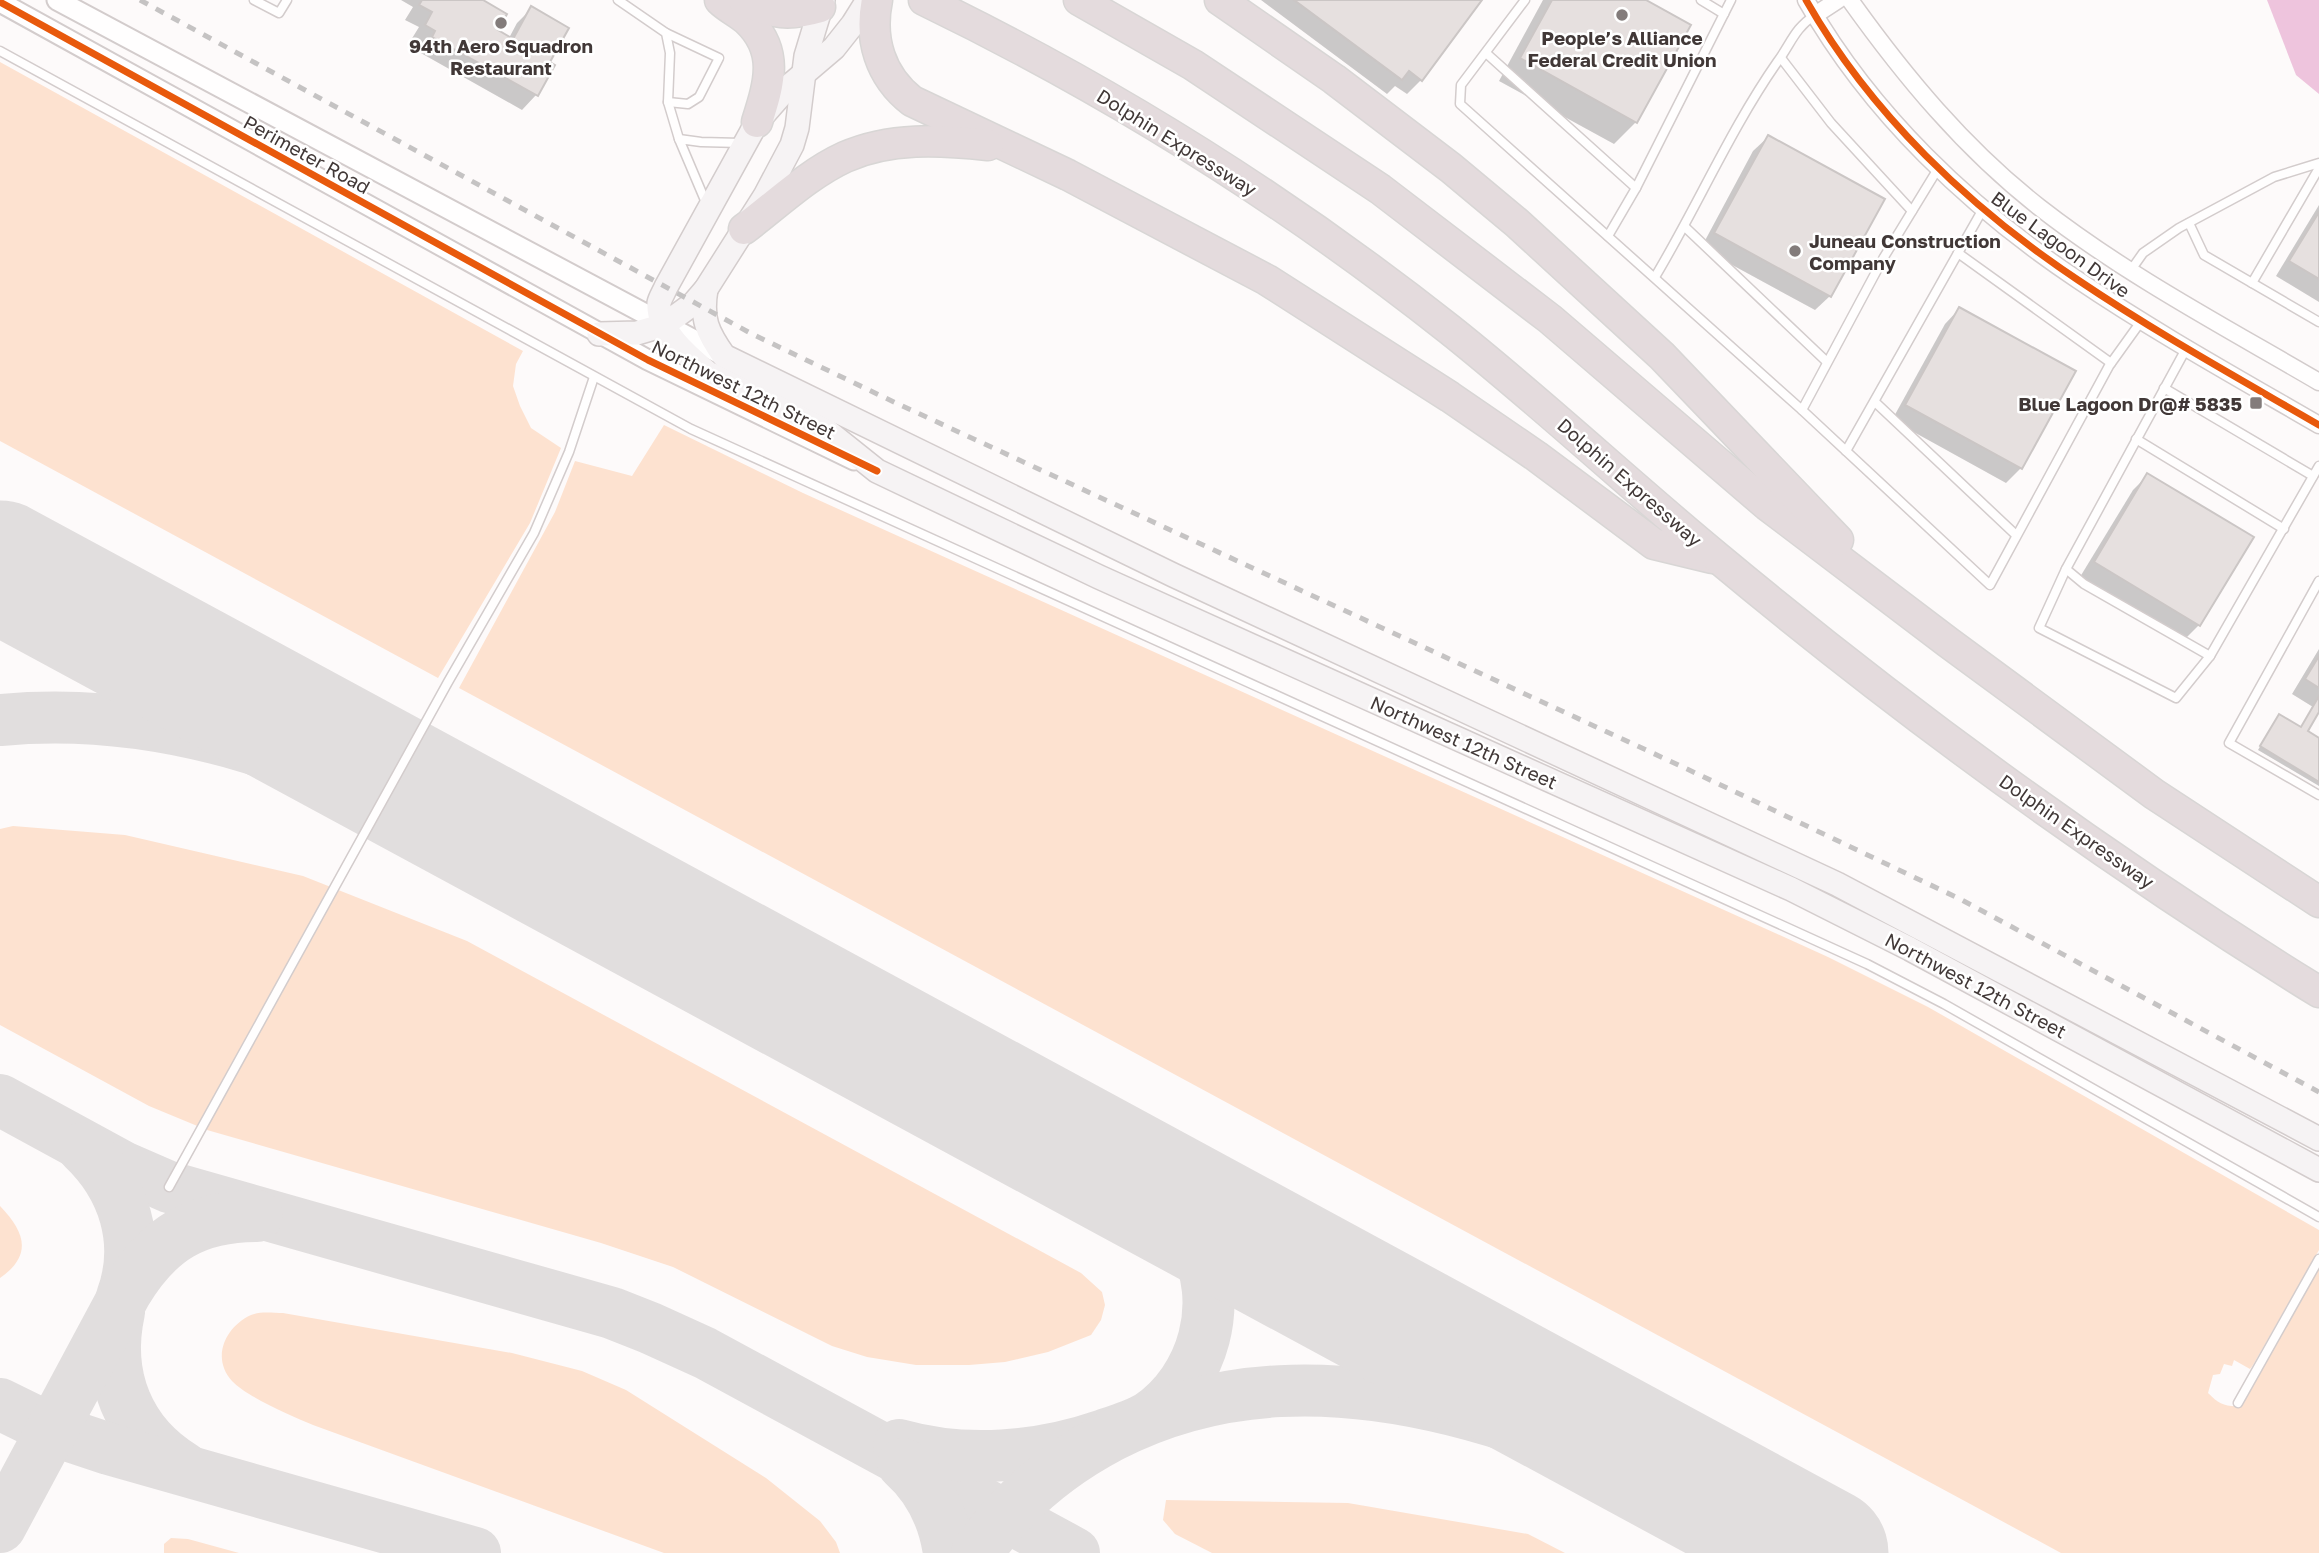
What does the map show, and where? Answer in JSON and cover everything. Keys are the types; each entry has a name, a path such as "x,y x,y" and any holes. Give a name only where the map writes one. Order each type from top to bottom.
{"highway":[{"path":"720,0 745,18 766,46 769,83 750,133"},
{"path":"744,0 788,14 821,4"},
{"path":"877,0 874,21 879,57 891,82 900,92 929,111 1012,148 1163,223 1267,280 1460,404 1536,456 1654,544 1719,559"},
{"path":"1079,0 1193,65 1380,189 1550,319 1766,505 2009,689 2154,794 2319,902"},
{"path":"1220,0 1345,87 1451,168 1525,230 1662,356 1901,606"},
{"name":"Dolphin Expressway","path":"930,3 1066,74 1147,121 1303,222 1460,338 1719,559 1889,694 2011,786 2207,921 2319,992"},
{"path":"744,229 820,171 845,157 868,149 926,141 1012,148"}],"main road":[{"path":"868,0 845,34 775,101 750,133 659,303 664,325 694,361 708,373 827,430 877,471"},
{"path":"599,334 637,333 664,325 694,303 706,289 783,165 792,145 812,32 821,4"},
{"path":"706,289 704,316 710,337 724,356"},
{"name":"Northwest 12th Street","path":"724,356 1173,575 1837,884 2184,1065 2319,1139"},
{"name":"Northwest 12th Street","path":"877,471 1238,641 1791,889 1922,955 2319,1170"}],"street":[{"name":"Perimeter Road","path":"57,0 664,325"},
{"name":"Blue Lagoon Drive","path":"1806,0 1871,92 1939,167 1983,209 2076,279 2319,425"},
{"path":"1815,15 1838,0"},
{"name":"Blue Lagoon Drive","path":"1850,0 1899,68 1973,149 2038,206 2130,270 2319,382"},
{"name":"Perimeter Road","path":"0,2 599,334"},
{"name":"Northwest 12th Street","path":"664,325 724,356"},
{"name":"Northwest 12th Street","path":"599,334 687,381 877,471"}],"lane":[{"path":"254,0 279,13 287,0"},
{"path":"618,0 666,33 719,58 699,97 688,104 668,102"},
{"path":"1525,0 1461,85 1461,104 1802,410 1990,584 2111,363 2142,320"},
{"path":"1701,0 1724,14"},
{"path":"1608,236 1636,188 1731,0"},
{"path":"1654,277 1685,227 1760,89 1798,28 1815,15"},
{"path":"666,33 670,53 668,102 679,139 709,209"},
{"path":"0,51 691,429 1867,964 1944,1004 2319,1216"},
{"path":"1486,53 1636,188"},
{"path":"1781,58 1831,123 1912,211"},
{"path":"679,139 701,142 750,133"},
{"path":"2130,270 2156,242 2189,223 2274,177 2319,163"},
{"path":"1802,410 1884,257 1939,167"},
{"path":"2252,283 2319,168"},
{"path":"1846,451 1983,209"},
{"path":"2189,223 2204,255 2319,322"},
{"path":"1685,227 1828,362"},
{"path":"1958,253 2111,363"},
{"path":"2187,347 2066,569 2039,628 2176,698 2210,656 2319,466"},
{"path":"169,1187 534,533 569,452 594,377"},
{"path":"2164,388 2313,477"},
{"path":"1875,402 2016,535"},
{"path":"2136,439 2284,529"},
{"path":"2066,569 2084,584 2210,656"},
{"path":"2319,581 2229,743 2319,795"},
{"path":"2238,1403 2319,1259"}],"shaded area":[{"path":"2267,0 2319,0 2319,94 2296,75"},
{"path":"0,62 523,351 516,364 513,386 520,406 531,428 561,448 530,523 438,678 0,441"},
{"path":"664,425 803,493 1828,957 1928,1007 2319,1230 2319,1250 2253,1365 2250,1369 2234,1360 2232,1366 2224,1364 2220,1374 2213,1375 2208,1393 2223,1404 2241,1406 2319,1268 2319,1553 2061,1553 459,688 555,512 575,461 632,476"},
{"path":"13,826 125,835 303,876 467,941 1081,1273 1102,1292 1105,1305 1101,1320 1091,1335 1048,1352 1005,1362 916,1365 867,1357 832,1346 673,1267 601,1243 207,1130 149,1106 0,1025 0,829"},
{"path":"0,1206 15,1225 22,1243 17,1261 0,1278"},
{"path":"258,1313 283,1313 512,1353 582,1371 626,1390 766,1478 820,1521 836,1542 840,1553 664,1553 313,1425 259,1400 239,1387 232,1381 222,1363 228,1335 242,1320"},
{"path":"1166,1500 1348,1503 1528,1534 1565,1553 1212,1553 1175,1534 1163,1520"},
{"path":"171,1538 188,1539 239,1553 164,1553 164,1544"}],"building":[{"path":"422,0 483,0 507,14 498,30 513,39 531,6 569,28 550,62 555,65 538,96 432,37 435,31 425,25 432,12 419,5"},
{"path":"1294,0 1482,0 1422,81 1409,71 1402,80"},
{"path":"1552,0 1646,0 1691,25 1637,123 1520,58"},
{"path":"1768,135 1885,199 1831,297 1714,233"},
{"path":"2319,212 2319,279 2289,261"},
{"path":"1959,307 2076,371 2022,469 1905,405"},
{"path":"2147,473 2254,537 2200,626 2094,562"},
{"path":"2319,656 2319,688 2305,679"},
{"path":"2319,696 2319,712 2308,731 2319,738 2319,782 2260,746 2279,714 2301,727"}],"taxiway":[{"path":"0,574 142,642"},
{"path":"0,720 66,717 130,722 191,732 251,748 310,768 427,817 720,956"},
{"path":"0,1100 123,1167 169,1187 612,1313 650,1328 705,1353 1074,1553"},
{"path":"83,1148 109,1180 125,1216 130,1256 122,1297"},
{"path":"899,1445 950,1455 976,1456 1054,1449 1127,1427 1149,1417 1168,1401 1184,1382 1196,1361 1204,1338 1208,1289 1203,1265 1181,1224 1135,1180"},
{"path":"0,1527 126,1292 151,1258 180,1234 197,1226 215,1220 257,1216"},
{"path":"119,1312 115,1359 125,1401 148,1438 184,1468"},
{"path":"977,1553 1020,1501 1037,1486 1072,1459 1111,1436 1197,1403 1286,1391 1375,1395 1465,1413 1553,1441 1640,1476 1803,1553"},
{"path":"0,1404 55,1431 109,1449 475,1553"},
{"path":"903,1464 921,1483 934,1504 944,1528 949,1553"}],"runway":[{"path":"0,566 1823,1553"}],"railway":[{"path":"140,0 752,334 1685,768 1960,899 2319,1092"}],"cycle path":[{"path":"1806,0 1860,81 1892,119 1961,190 1999,222 2107,299 2319,425"},
{"path":"0,2 648,360 877,471"}],"place":[{"name":"People’s Alliance Federal Credit Union","path":"1622,15"},
{"name":"94th Aero Squadron Restaurant","path":"501,23"},
{"name":"Juneau Construction Company","path":"1795,251"},
{"name":"Blue Lagoon Dr@# 5835","path":"2256,403"}]}
